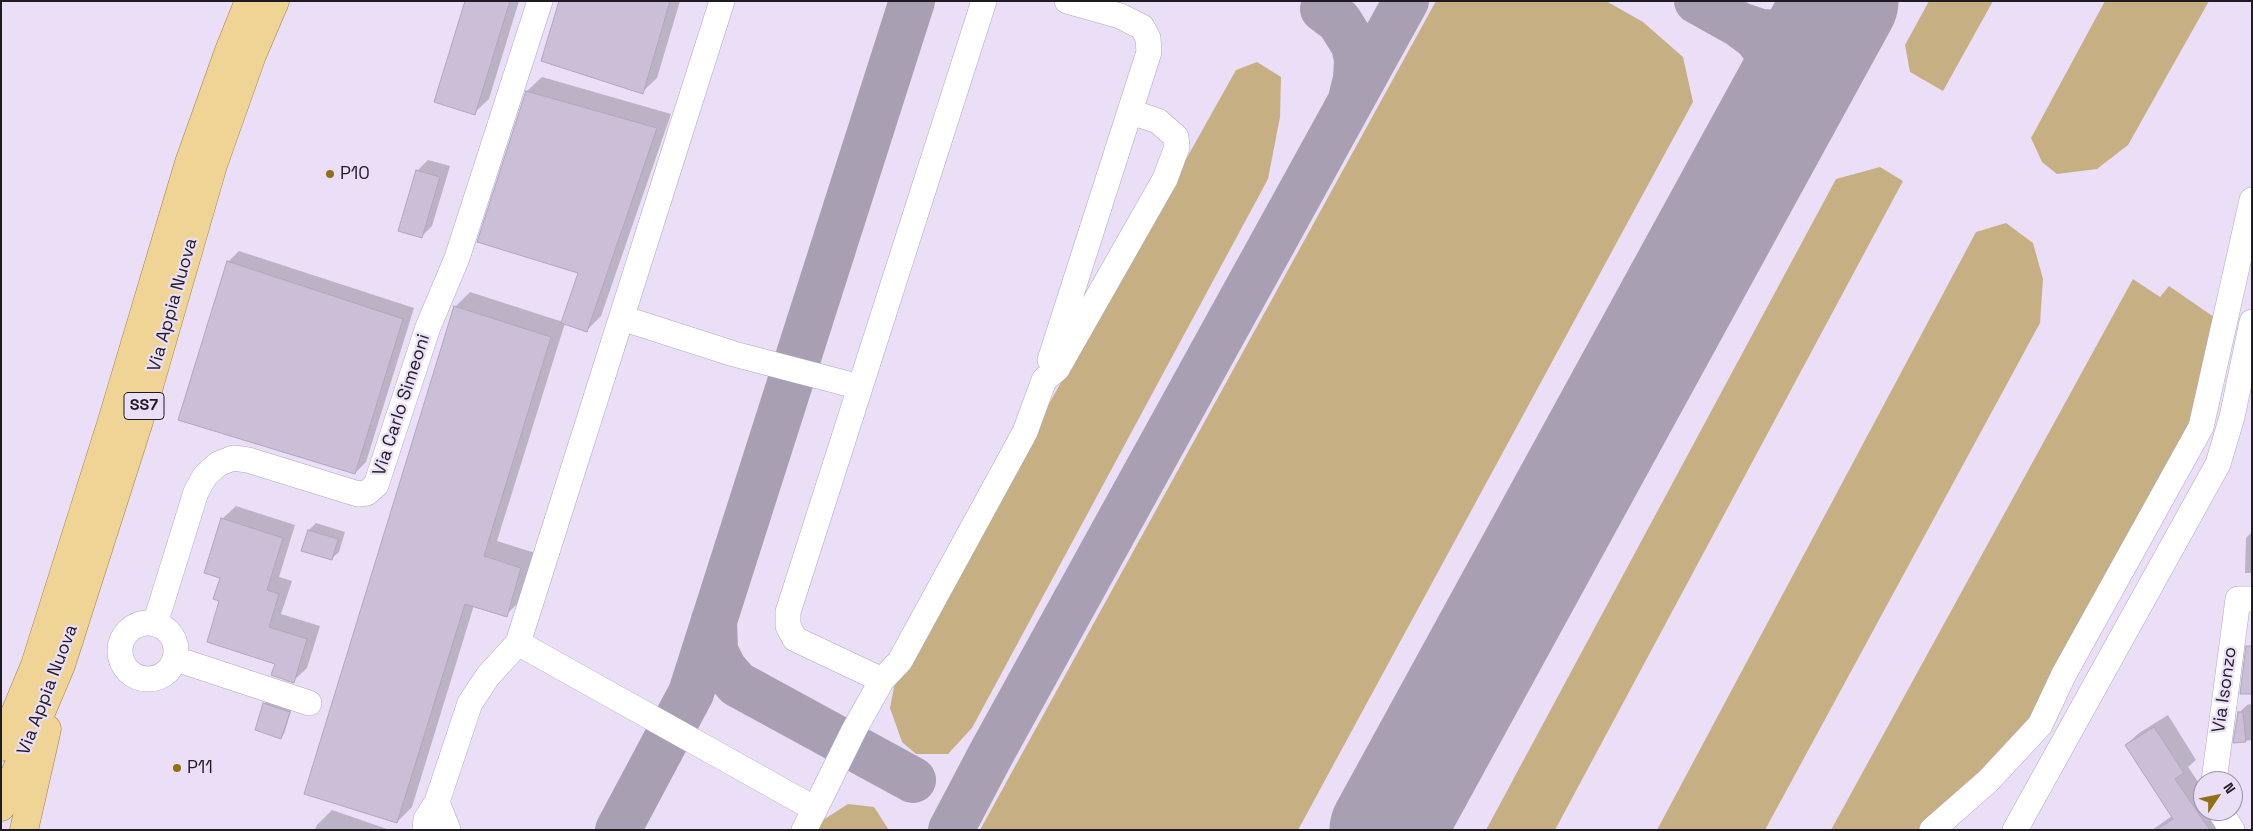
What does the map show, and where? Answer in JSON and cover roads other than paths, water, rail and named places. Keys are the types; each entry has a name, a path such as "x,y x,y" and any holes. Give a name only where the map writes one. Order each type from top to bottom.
{"main road":[{"name":"Via Appia Nuova","path":"1,747 48,665 109,431 189,163 249,1"},
{"name":"Via Appia Nuova","path":"1,807 48,665 139,422 213,165 252,56 275,1"},
{"path":"1,711 48,665"},
{"path":"24,830 48,665"}],"street":[{"name":"Via Carlo Simeoni","path":"155,624 196,492 205,476 218,464 227,459 242,459 358,494 367,493 376,485 428,327 459,252 540,1"},
{"path":"425,830 426,819 437,802 470,703 488,676 518,643 722,1"},
{"path":"882,680 795,639 788,626 788,612 984,1"},
{"path":"518,643 810,819 854,730 882,680 900,661 1025,432 1044,380 1150,52 1148,38 1142,27 1120,16 1067,1"},
{"path":"1044,380 1057,369 1165,179 1178,147 1176,136 1158,121 1131,112"},
{"path":"1932,830 1988,781 2040,725 2064,674 2201,427 2252,200"},
{"path":"622,318 734,354 860,388"},
{"path":"2015,830 2218,464 2232,417 2252,322"},
{"name":"Via Isonzo","path":"2216,771 2245,599"},
{"path":"145,623 155,624 163,627 175,641 176,659 166,674 148,680 131,674 124,667 120,658 120,648 128,631 145,623"},
{"path":"176,659 309,703"},
{"path":"437,802 448,830"}],"place":[{"name":"P10","path":"330,174"},
{"name":"P11","path":"177,768"}]}
